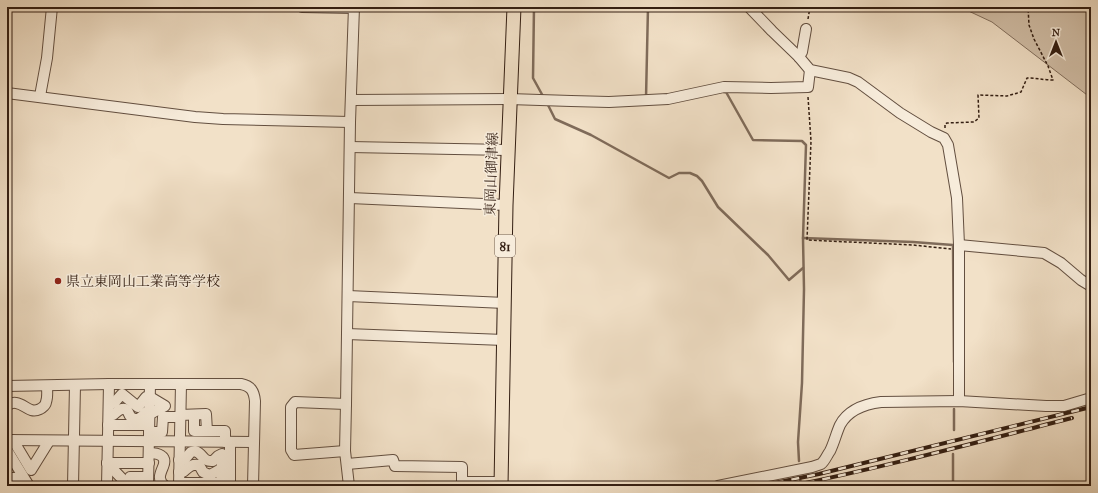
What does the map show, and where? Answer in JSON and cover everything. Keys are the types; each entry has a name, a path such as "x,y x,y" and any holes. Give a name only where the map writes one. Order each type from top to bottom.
{"main road":[{"name":"東岡山御津線","path":"501,484 507,150 514,7"}],"street":[{"path":"40,96 47,58 52,7"},
{"path":"302,7 354,8 352,100 350,122 346,404 346,451 349,486"},
{"path":"749,7 810,70 849,78 858,82 900,113 931,132 944,138 948,145 957,198 959,247 959,401"},
{"path":"799,57 802,52 806,29"},
{"path":"352,100 509,99 571,102 668,99 724,87 808,87 810,70"},
{"path":"7,93 40,96 195,117 350,122"},
{"path":"350,147 507,150"},
{"path":"350,198 506,204"},
{"path":"959,247 1044,253 1061,263 1081,280 1091,286"},
{"path":"348,296 505,303"},
{"path":"347,334 504,340"},
{"path":"107,486 109,384"},
{"path":"7,386 109,384 247,385 254,393 255,401 253,486"},
{"path":"107,463 133,477 148,482 150,384"},
{"path":"181,384 179,485 194,480 224,485"},
{"path":"73,486 75,385"},
{"path":"7,405 17,403 29,410 34,411 39,409 46,402 47,386"},
{"path":"108,420 119,409 123,408 133,418 140,419 146,412 150,413 165,406 150,397 146,397 138,407 122,394 114,403 109,403"},
{"path":"718,486 821,464 833,446 841,424 850,413 870,403 959,401 1064,406 1091,398"},
{"path":"346,404 295,402 291,407 290,450 294,455 346,451"},
{"path":"10,440 107,441 162,432 163,417 206,414 207,431 225,431 226,442 224,485"},
{"path":"108,420 123,421 136,429 180,441 254,442"},
{"path":"10,440 31,470 49,440"},
{"path":"224,485 222,454 226,442"},
{"path":"7,450 10,467 29,486"},
{"path":"179,460 184,460 191,452 195,451 201,454 207,462 216,460 218,456 222,454"},
{"path":"107,463 149,458 156,453 160,454 164,458 164,465 159,477 162,484 165,486"},
{"path":"347,464 393,460 395,466 462,467 462,482 501,484"},
{"path":"179,472 184,472 194,464 198,465 206,474 209,475 222,468"},
{"path":"7,480 16,478 19,486"}],"path":[{"path":"806,29 810,7"},
{"path":"944,138 945,124 974,122 979,118 978,95 1007,96 1021,92 1027,78 1053,80 1029,25 1028,7"},
{"path":"808,87 811,141 806,240 959,247"}],"shaded area":[{"path":"960,7 1091,7 1091,98 992,22"}],"waterway":[{"path":"534,7 533,78 544,98"},
{"path":"646,98 648,7"},
{"path":"724,92 726,92 753,140 802,141 806,145 803,238 804,289 802,383 798,442 799,461"},
{"path":"547,103 555,119 591,135 669,178 679,173 690,173 697,176 702,181 718,207 768,255 789,280 803,268"},
{"path":"803,238 953,245 954,362"},
{"path":"954,409 954,430"},
{"path":"953,454 953,485"},
{"path":"800,478 801,486"}],"railway":[{"path":"760,486 819,474 1091,407"},
{"path":"791,486 967,445 1072,418"}],"place":[{"name":"県立東岡山工業高等学校","path":"58,281"}]}
